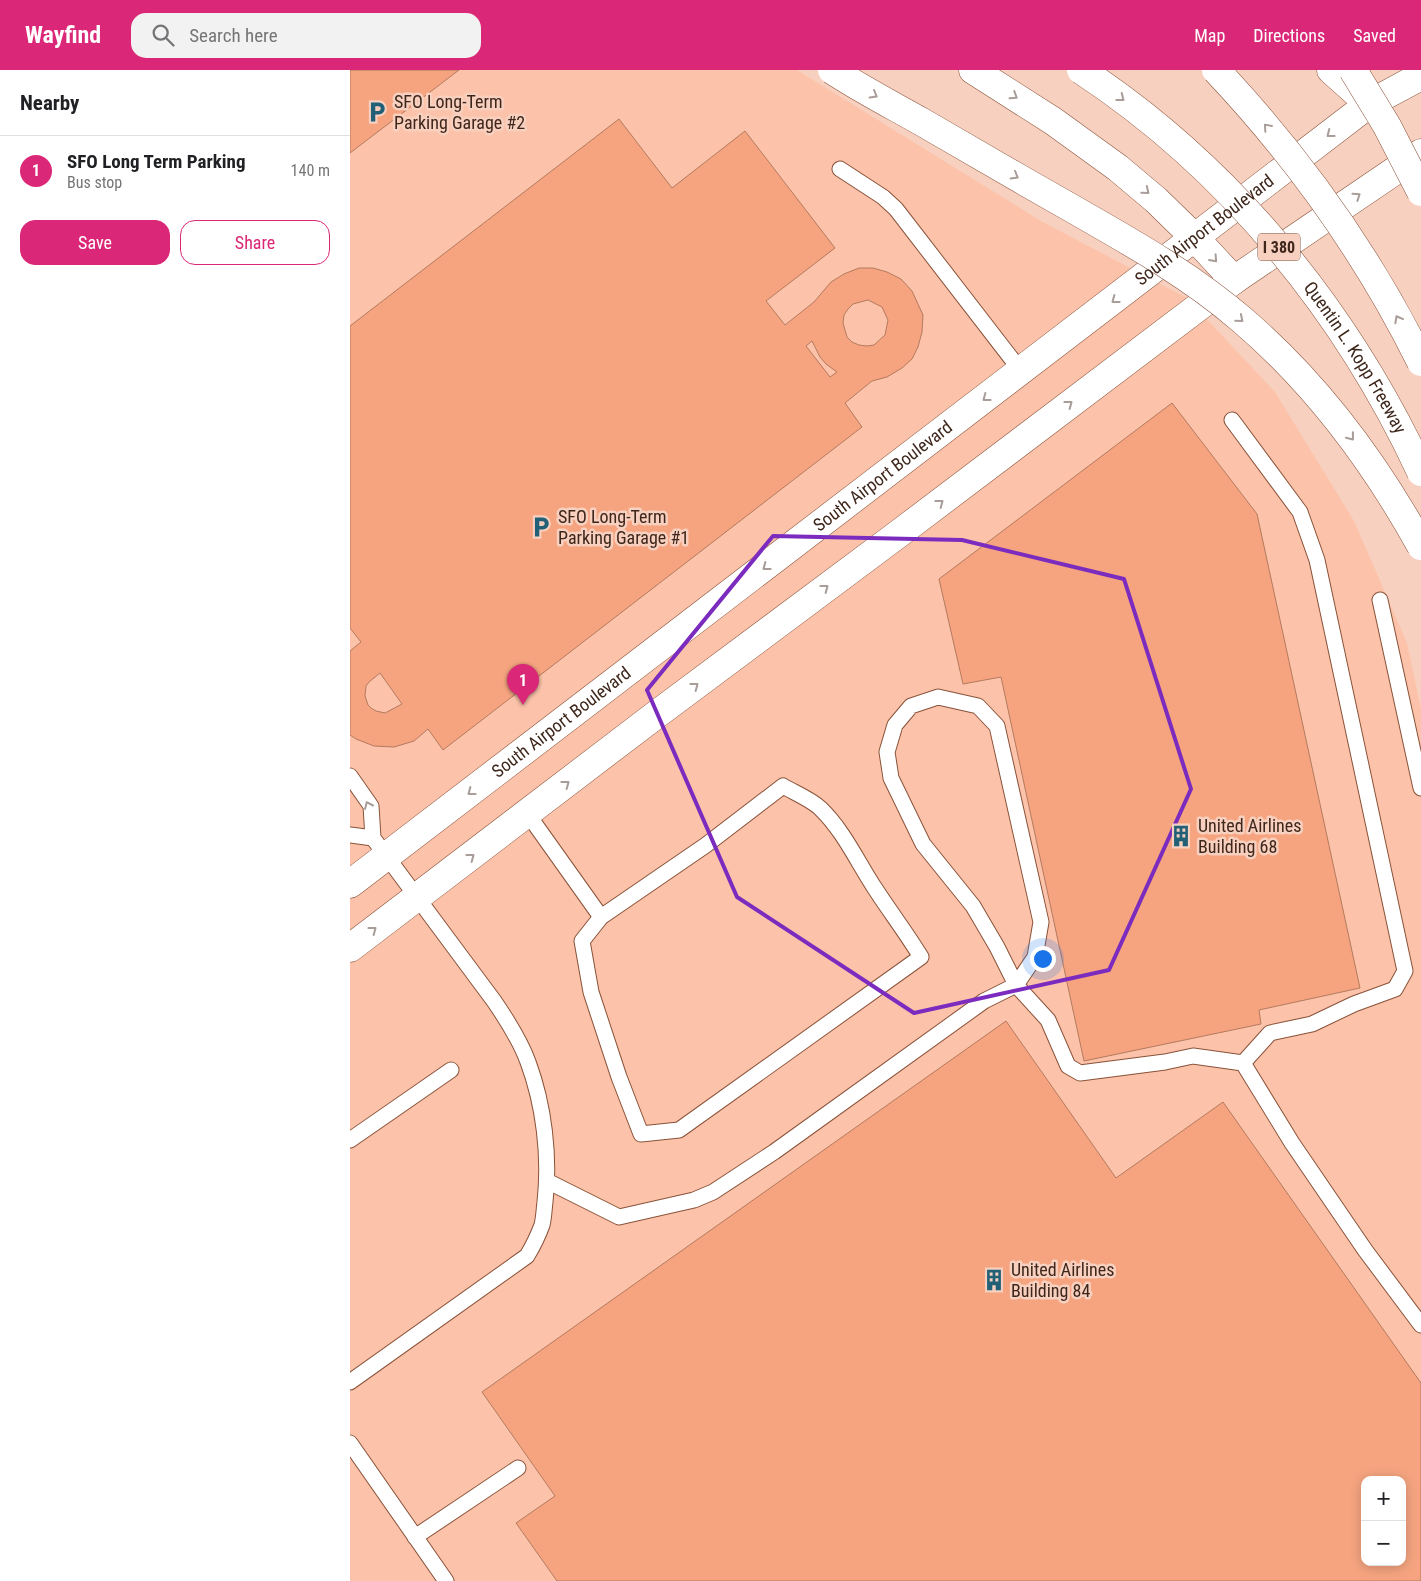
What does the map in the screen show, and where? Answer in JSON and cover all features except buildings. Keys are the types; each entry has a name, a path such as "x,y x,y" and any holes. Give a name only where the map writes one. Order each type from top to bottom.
{"main road":[{"path":"832,70 1141,248 1193,282 1241,319 1286,360 1369,460 1401,509 1421,546"},
{"path":"973,70 1053,121 1118,168 1156,200 1234,280"},
{"name":"Quentin L. Kopp Freeway","path":"1081,70 1110,89 1166,133 1224,188 1304,277 1341,329 1376,385 1407,441 1421,472"},
{"path":"1216,70 1276,138 1316,188 1390,302 1421,362"},
{"path":"350,948 1234,280 1421,154 1331,70"},
{"path":"1352,70 1388,126 1421,192"},
{"path":"1368,70 1421,185"},
{"name":"South Airport Boulevard","path":"350,884 380,847 1021,371 1369,104 1421,76"}],"lane":[{"path":"840,169 883,197 896,209 1021,371"},
{"path":"1232,420 1300,512 1317,560 1406,971 1394,989 1354,1004 1312,1024 1270,1033 1243,1063"},
{"path":"1380,600 1421,788"},
{"path":"547,1181 620,1217 694,1200 713,1192 774,1152 984,1001 1016,985 1035,957 1041,922 997,726 978,706 938,697 911,706 895,725 887,752 891,778 923,844 973,906 1016,985 1048,1020 1068,1066 1080,1073 1165,1062 1193,1056 1243,1063"},
{"path":"350,776 371,806 380,847 509,1023 527,1061 541,1114 546,1148 547,1181 543,1222 536,1241 527,1256 350,1382"},
{"path":"784,786 819,807 833,823 921,957 679,1130 641,1134 619,1078 591,992 583,950 582,942 601,917 706,845 784,786"},
{"path":"527,813 601,917"},
{"path":"350,835 380,847"},
{"path":"1243,1063 1292,1143 1365,1250 1421,1325"},
{"path":"350,1140 451,1070"},
{"path":"350,1443 446,1581"},
{"path":"415,1537 518,1468"}],"highlighted area":[{"path":"773,536 962,540 1124,579 1191,789 1109,970 914,1013 737,897 647,690"}],"shaded area":[{"path":"350,70 797,70 1041,221 1187,298 1275,392 1354,521 1407,643 1421,709 1421,1581 350,1581"}],"place":[{"name":"SFO Long-Term Parking Garage #2","path":"377,112"},
{"name":"SFO Long-Term Parking Garage #1","path":"541,527"},
{"name":"SFO Long Term Parking","path":"523,705"},
{"name":"United Airlines Building 68","path":"1181,836"},
{"name":"United Airlines Building 84","path":"994,1280"}]}
